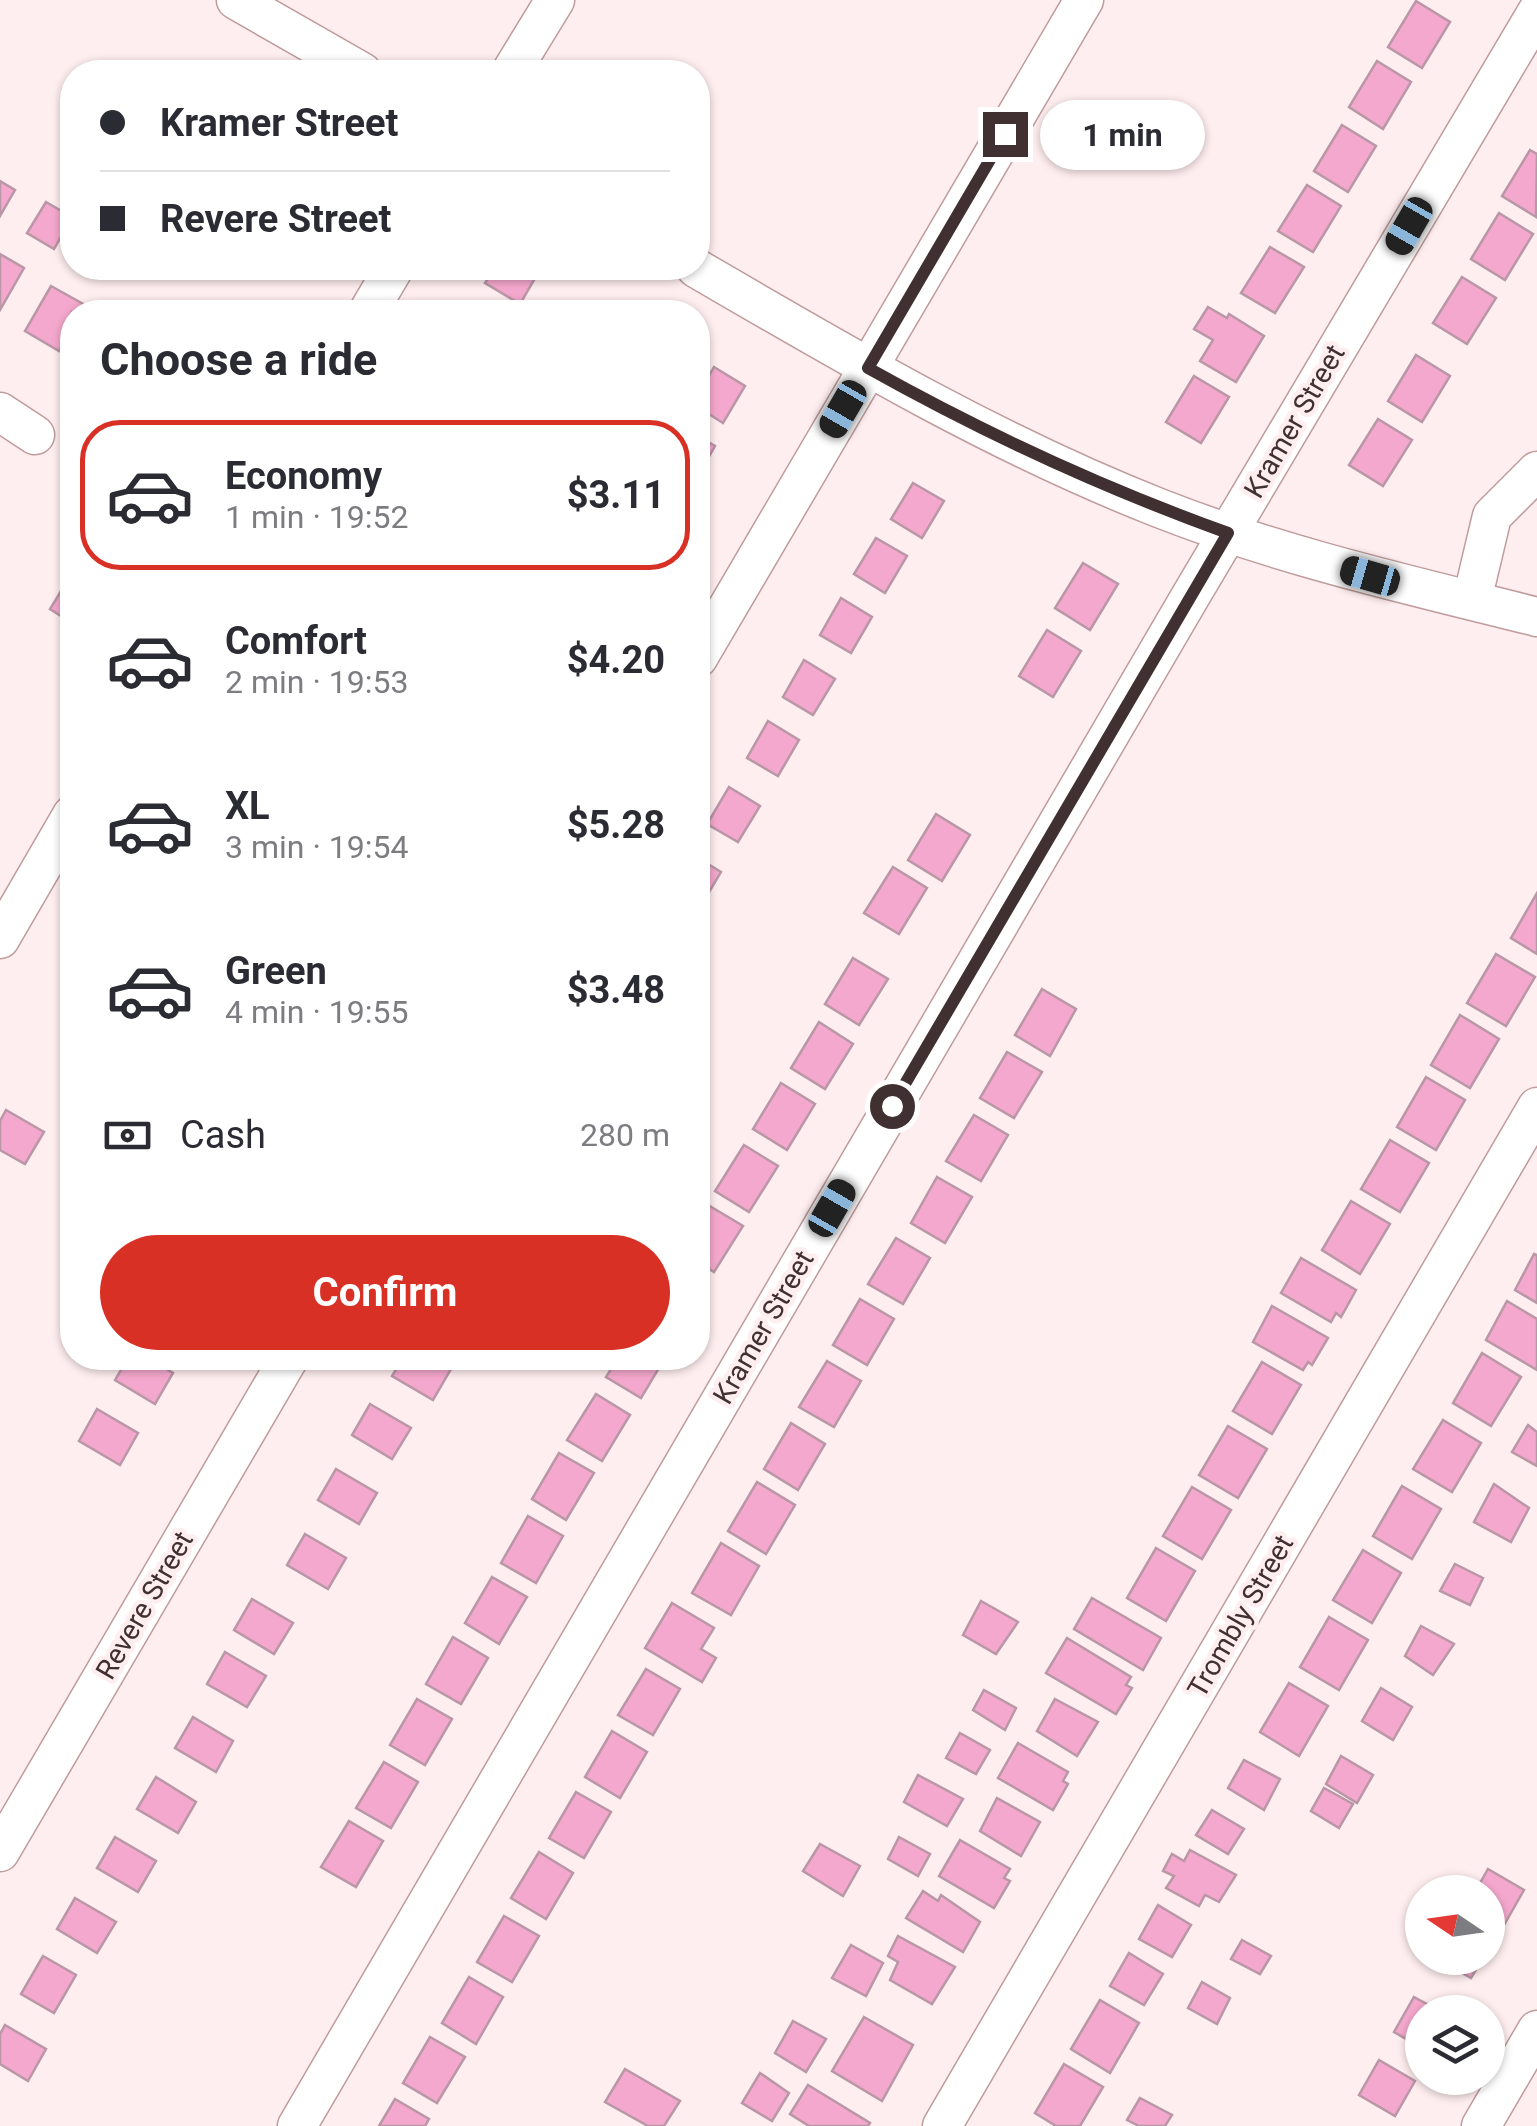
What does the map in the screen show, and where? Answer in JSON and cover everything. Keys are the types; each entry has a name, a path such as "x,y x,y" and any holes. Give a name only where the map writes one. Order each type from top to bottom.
{"street":[{"path":"236,0 341,60"},
{"path":"518,60 555,0"},
{"path":"710,638 1084,0"},
{"name":"Kramer Street","path":"297,2126 1537,12"},
{"path":"710,276 962,420 1159,508 1370,576 1537,616"},
{"path":"0,412 36,435"},
{"path":"1472,600 1492,516 1537,471"},
{"path":"0,940 60,836"},
{"name":"Trombly Street","path":"942,2126 1537,1106"},
{"name":"Revere Street","path":"0,1852 282,1370"},
{"path":"1481,2126 1537,2030"}],"building":[{"path":"1416,1 1450,22 1422,68 1388,47"},
{"path":"1377,61 1411,82 1383,129 1349,107"},
{"path":"1342,125 1376,146 1348,192 1314,171"},
{"path":"1530,150 1537,154 1536,217 1502,196"},
{"path":"0,181 15,190 0,216"},
{"path":"1307,185 1341,206 1313,252 1278,231"},
{"path":"46,202 60,210 60,238 54,249 27,233"},
{"path":"1499,213 1533,234 1505,280 1471,259"},
{"path":"1270,247 1304,267 1275,313 1241,293"},
{"path":"0,254 24,268 0,310"},
{"path":"1462,277 1496,298 1467,344 1433,323"},
{"path":"534,280 522,300 513,300 485,283"},
{"path":"51,286 76,300 60,300 59,351 25,331"},
{"path":"1208,307 1227,318 1229,314 1264,336 1236,382 1200,361 1213,340 1194,329"},
{"path":"1416,355 1450,376 1422,422 1388,401"},
{"path":"714,367 745,386 723,423 710,415 710,374"},
{"path":"1194,376 1229,397 1201,443 1166,422"},
{"path":"1378,419 1412,440 1383,486 1349,465"},
{"path":"913,483 944,501 922,538 891,519"},
{"path":"876,538 907,556 885,593 854,574"},
{"path":"1083,563 1118,584 1090,630 1055,608"},
{"path":"60,593 60,615 50,609"},
{"path":"841,598 872,617 851,653 820,635"},
{"path":"1047,630 1081,651 1053,697 1019,676"},
{"path":"804,660 835,679 813,715 783,697"},
{"path":"768,721 799,740 778,776 747,758"},
{"path":"729,787 760,806 738,842 710,826"},
{"path":"936,814 970,835 942,881 908,860"},
{"path":"710,865 721,872 710,890"},
{"path":"893,867 927,888 899,934 864,913"},
{"path":"1537,893 1537,954 1511,938"},
{"path":"1496,954 1535,977 1506,1026 1467,1003"},
{"path":"853,958 888,979 859,1025 825,1004"},
{"path":"1042,989 1076,1009 1050,1056 1015,1035"},
{"path":"1460,1015 1499,1039 1470,1088 1431,1065"},
{"path":"819,1022 853,1044 825,1089 791,1068"},
{"path":"1007,1052 1042,1072 1014,1118 980,1098"},
{"path":"1426,1077 1465,1100 1436,1150 1397,1127"},
{"path":"781,1083 815,1104 787,1150 753,1129"},
{"path":"6,1110 44,1132 25,1164 0,1150 0,1121"},
{"path":"974,1115 1008,1135 981,1181 946,1161"},
{"path":"1390,1140 1429,1163 1400,1212 1361,1189"},
{"path":"744,1145 778,1166 749,1212 715,1191"},
{"path":"937,1177 972,1197 945,1243 911,1223"},
{"path":"1351,1201 1390,1224 1360,1274 1322,1250"},
{"path":"710,1206 743,1226 714,1272 710,1270"},
{"path":"896,1238 930,1258 903,1304 868,1284"},
{"path":"1534,1254 1537,1255 1537,1303 1515,1290"},
{"path":"1301,1258 1356,1290 1341,1317 1336,1313 1331,1322 1281,1293"},
{"path":"860,1299 894,1319 867,1365 833,1345"},
{"path":"1507,1301 1537,1319 1537,1370 1486,1340"},
{"path":"1272,1306 1328,1338 1312,1365 1308,1362 1303,1370 1253,1342"},
{"path":"1482,1353 1521,1377 1491,1426 1453,1403"},
{"path":"827,1361 861,1381 834,1427 799,1407"},
{"path":"1262,1362 1301,1385 1272,1434 1233,1411"},
{"path":"121,1370 173,1373 155,1404 115,1380"},
{"path":"396,1370 450,1370 433,1400 392,1376"},
{"path":"610,1370 658,1370 641,1398 606,1377"},
{"path":"596,1394 630,1415 602,1461 567,1440"},
{"path":"370,1404 411,1428 392,1459 352,1435"},
{"path":"97,1409 138,1433 120,1465 79,1441"},
{"path":"1443,1420 1481,1443 1452,1492 1413,1469"},
{"path":"791,1423 825,1444 798,1490 764,1469"},
{"path":"1528,1425 1537,1432 1537,1466 1512,1452"},
{"path":"1228,1426 1267,1449 1238,1498 1199,1475"},
{"path":"559,1453 594,1473 566,1520 532,1499"},
{"path":"336,1469 377,1493 359,1524 318,1500"},
{"path":"757,1482 795,1505 766,1554 728,1531"},
{"path":"1494,1484 1529,1508 1511,1542 1474,1522"},
{"path":"1402,1486 1441,1509 1412,1559 1373,1536"},
{"path":"1192,1487 1231,1510 1202,1559 1163,1536"},
{"path":"528,1516 563,1536 536,1583 501,1563"},
{"path":"305,1534 346,1558 328,1589 287,1565"},
{"path":"721,1543 759,1566 731,1615 692,1593"},
{"path":"1156,1548 1195,1571 1166,1621 1127,1598"},
{"path":"1363,1550 1401,1573 1372,1623 1333,1600"},
{"path":"1455,1564 1483,1578 1470,1605 1440,1591"},
{"path":"492,1577 527,1597 499,1644 465,1623"},
{"path":"1092,1598 1161,1638 1143,1670 1074,1629"},
{"path":"252,1599 293,1623 274,1654 234,1630"},
{"path":"981,1601 1018,1622 996,1654 963,1635"},
{"path":"672,1603 714,1628 701,1649 716,1658 702,1682 645,1648"},
{"path":"1329,1617 1368,1640 1339,1690 1300,1667"},
{"path":"1421,1626 1454,1644 1433,1675 1405,1656"},
{"path":"453,1637 488,1658 461,1704 426,1684"},
{"path":"1067,1638 1131,1677 1126,1685 1132,1688 1116,1714 1046,1673"},
{"path":"225,1652 266,1676 247,1707 207,1684"},
{"path":"646,1669 680,1689 653,1735 618,1715"},
{"path":"1289,1683 1328,1706 1299,1756 1260,1732"},
{"path":"1381,1688 1412,1707 1393,1740 1362,1721"},
{"path":"984,1690 1016,1708 1005,1730 973,1710"},
{"path":"417,1699 452,1719 425,1765 390,1745"},
{"path":"1055,1699 1098,1722 1077,1756 1037,1731"},
{"path":"193,1717 233,1741 216,1772 175,1748"},
{"path":"612,1731 647,1752 620,1798 585,1777"},
{"path":"960,1733 990,1750 976,1774 946,1758"},
{"path":"1018,1743 1068,1772 1063,1781 1068,1784 1053,1810 998,1778"},
{"path":"1341,1756 1373,1775 1357,1803 1326,1784"},
{"path":"1244,1760 1280,1779 1264,1810 1228,1788"},
{"path":"384,1762 418,1782 391,1828 356,1808"},
{"path":"918,1775 963,1799 947,1826 904,1802"},
{"path":"156,1777 196,1802 178,1833 137,1809"},
{"path":"1324,1788 1353,1804 1339,1828 1311,1811"},
{"path":"576,1792 611,1812 584,1858 549,1838"},
{"path":"997,1798 1040,1822 1021,1856 980,1831"},
{"path":"1212,1810 1244,1829 1228,1854 1196,1835"},
{"path":"349,1821 383,1841 356,1887 321,1867"},
{"path":"115,1837 156,1861 138,1892 97,1868"},
{"path":"899,1837 930,1854 918,1876 888,1859"},
{"path":"960,1840 1010,1869 1004,1878 1010,1881 994,1908 939,1876"},
{"path":"820,1844 860,1866 843,1896 803,1871"},
{"path":"1190,1850 1236,1875 1219,1902 1205,1895 1199,1906 1166,1888 1174,1876 1163,1871 1172,1854 1184,1861"},
{"path":"539,1852 573,1873 546,1919 511,1898"},
{"path":"1505,1879 1524,1890 1505,1923"},
{"path":"923,1891 938,1901 941,1895 980,1922 963,1952 906,1918"},
{"path":"75,1898 116,1922 97,1953 57,1929"},
{"path":"1158,1905 1191,1925 1172,1957 1139,1939"},
{"path":"504,1916 539,1936 512,1982 477,1962"},
{"path":"898,1936 955,1967 932,2004 890,1980 898,1962 888,1956"},
{"path":"1242,1940 1271,1956 1260,1974 1231,1959"},
{"path":"851,1945 883,1963 866,1996 832,1978"},
{"path":"1129,1953 1163,1974 1144,2005 1110,1986"},
{"path":"43,1956 76,1975 54,2013 21,1994"},
{"path":"469,1977 503,1997 476,2044 442,2023"},
{"path":"1202,1982 1230,1998 1217,2024 1188,2008"},
{"path":"1100,2000 1139,2023 1110,2073 1071,2049"},
{"path":"1405,2013 1405,2038 1394,2032"},
{"path":"864,2017 913,2045 882,2101 832,2071"},
{"path":"793,2021 826,2039 806,2072 775,2053"},
{"path":"5,2025 46,2049 28,2081 0,2064 0,2034"},
{"path":"430,2037 465,2057 437,2103 403,2083"},
{"path":"1379,2060 1405,2075 1407,2095 1395,2116 1359,2095"},
{"path":"1064,2064 1103,2087 1080,2126 1056,2126 1035,2113"},
{"path":"625,2069 680,2101 664,2126 648,2126 605,2102"},
{"path":"760,2073 789,2093 772,2121 742,2103"},
{"path":"808,2085 870,2123 809,2126 790,2114"},
{"path":"1140,2098 1172,2115 1165,2126 1139,2126 1127,2120"},
{"path":"395,2099 429,2119 425,2126 379,2126"}],"route":[{"path":"892,1106 1228,533 1039,457 868,368 1005,134"}]}
